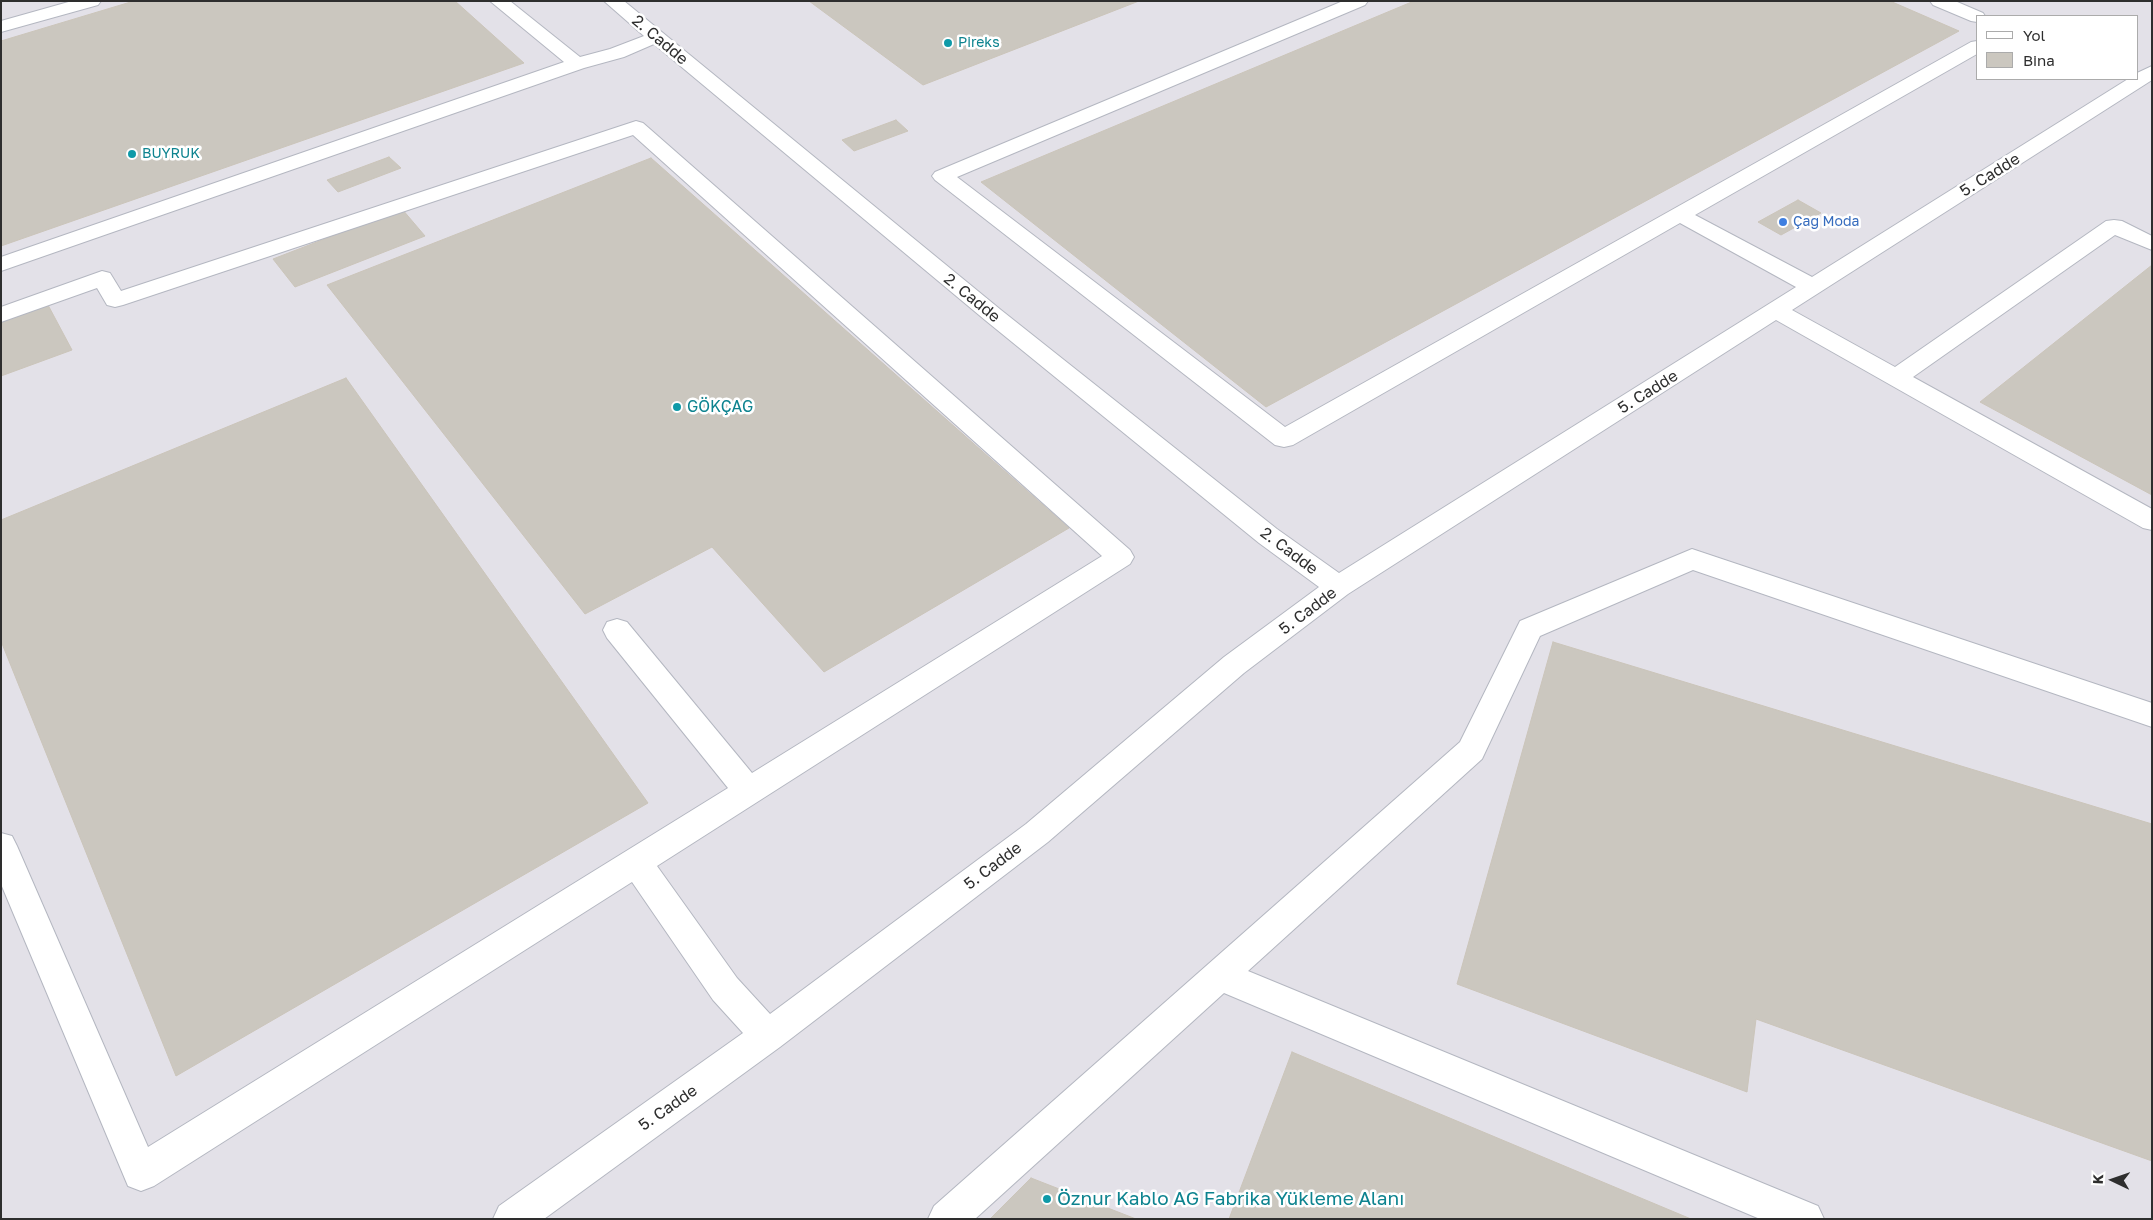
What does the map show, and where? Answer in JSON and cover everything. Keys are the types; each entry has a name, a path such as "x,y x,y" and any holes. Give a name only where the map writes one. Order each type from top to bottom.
{"street":[{"path":"1,27 92,1"},
{"path":"499,1 577,64"},
{"name":"2. Cadde","path":"612,1 993,315 1268,536 1338,588"},
{"path":"1359,1 942,176 1284,440 1976,47"},
{"path":"1940,1 1976,17"},
{"path":"1,264 656,37"},
{"name":"5. Cadde","path":"512,1219 768,1036 1037,833 1234,666 1338,588 2152,72"},
{"path":"1,315 102,278 115,300 636,127 1121,557 141,1173 1,846"},
{"path":"1680,214 1814,287"},
{"path":"1896,378 2114,226 2152,244"},
{"path":"1777,311 2152,521"},
{"path":"947,1219 1471,750 1530,629 1692,560 2152,715"},
{"path":"617,630 748,791"},
{"path":"636,862 725,989 768,1036"},
{"path":"1220,975 1805,1219"}],"shaded area":[{"path":"1,1 2152,1 2152,1219 1,1219"}],"building":[{"name":"BUYRUK","path":"134,1 455,1 524,63 1,246 1,41"},
{"name":"Pireks","path":"809,1 1139,1 923,85"},
{"path":"1414,1 1890,1 1959,31 1266,407 981,182"},
{"path":"896,120 908,131 854,151 842,140"},
{"path":"389,157 401,168 338,192 327,180"},
{"name":"GÖKÇAĞ","path":"651,158 1069,528 824,672 712,547 585,614 327,285"},
{"path":"1798,200 1821,213 1781,235 1758,222"},
{"path":"402,209 425,236 295,287 273,259"},
{"path":"2152,265 2152,495 1980,402"},
{"path":"48,305 72,350 1,376 1,322"},
{"path":"346,378 648,803 176,1076 1,641 1,520"},
{"path":"1553,642 2152,824 2152,1161 1756,1019 1747,1092 1457,984"},
{"path":"1292,1052 1691,1219 1229,1219"},
{"name":"Öznur Kablo AG Fabrika Yükleme Alanı","path":"1031,1178 1136,1219 990,1219"}],"place":[{"name":"Pireks","path":"948,43"},
{"name":"BUYRUK","path":"132,154"},
{"name":"Çağ Moda","path":"1783,222"},
{"name":"GÖKÇAĞ","path":"677,407"},
{"name":"Öznur Kablo AG Fabrika Yükleme Alanı","path":"1047,1199"}]}
